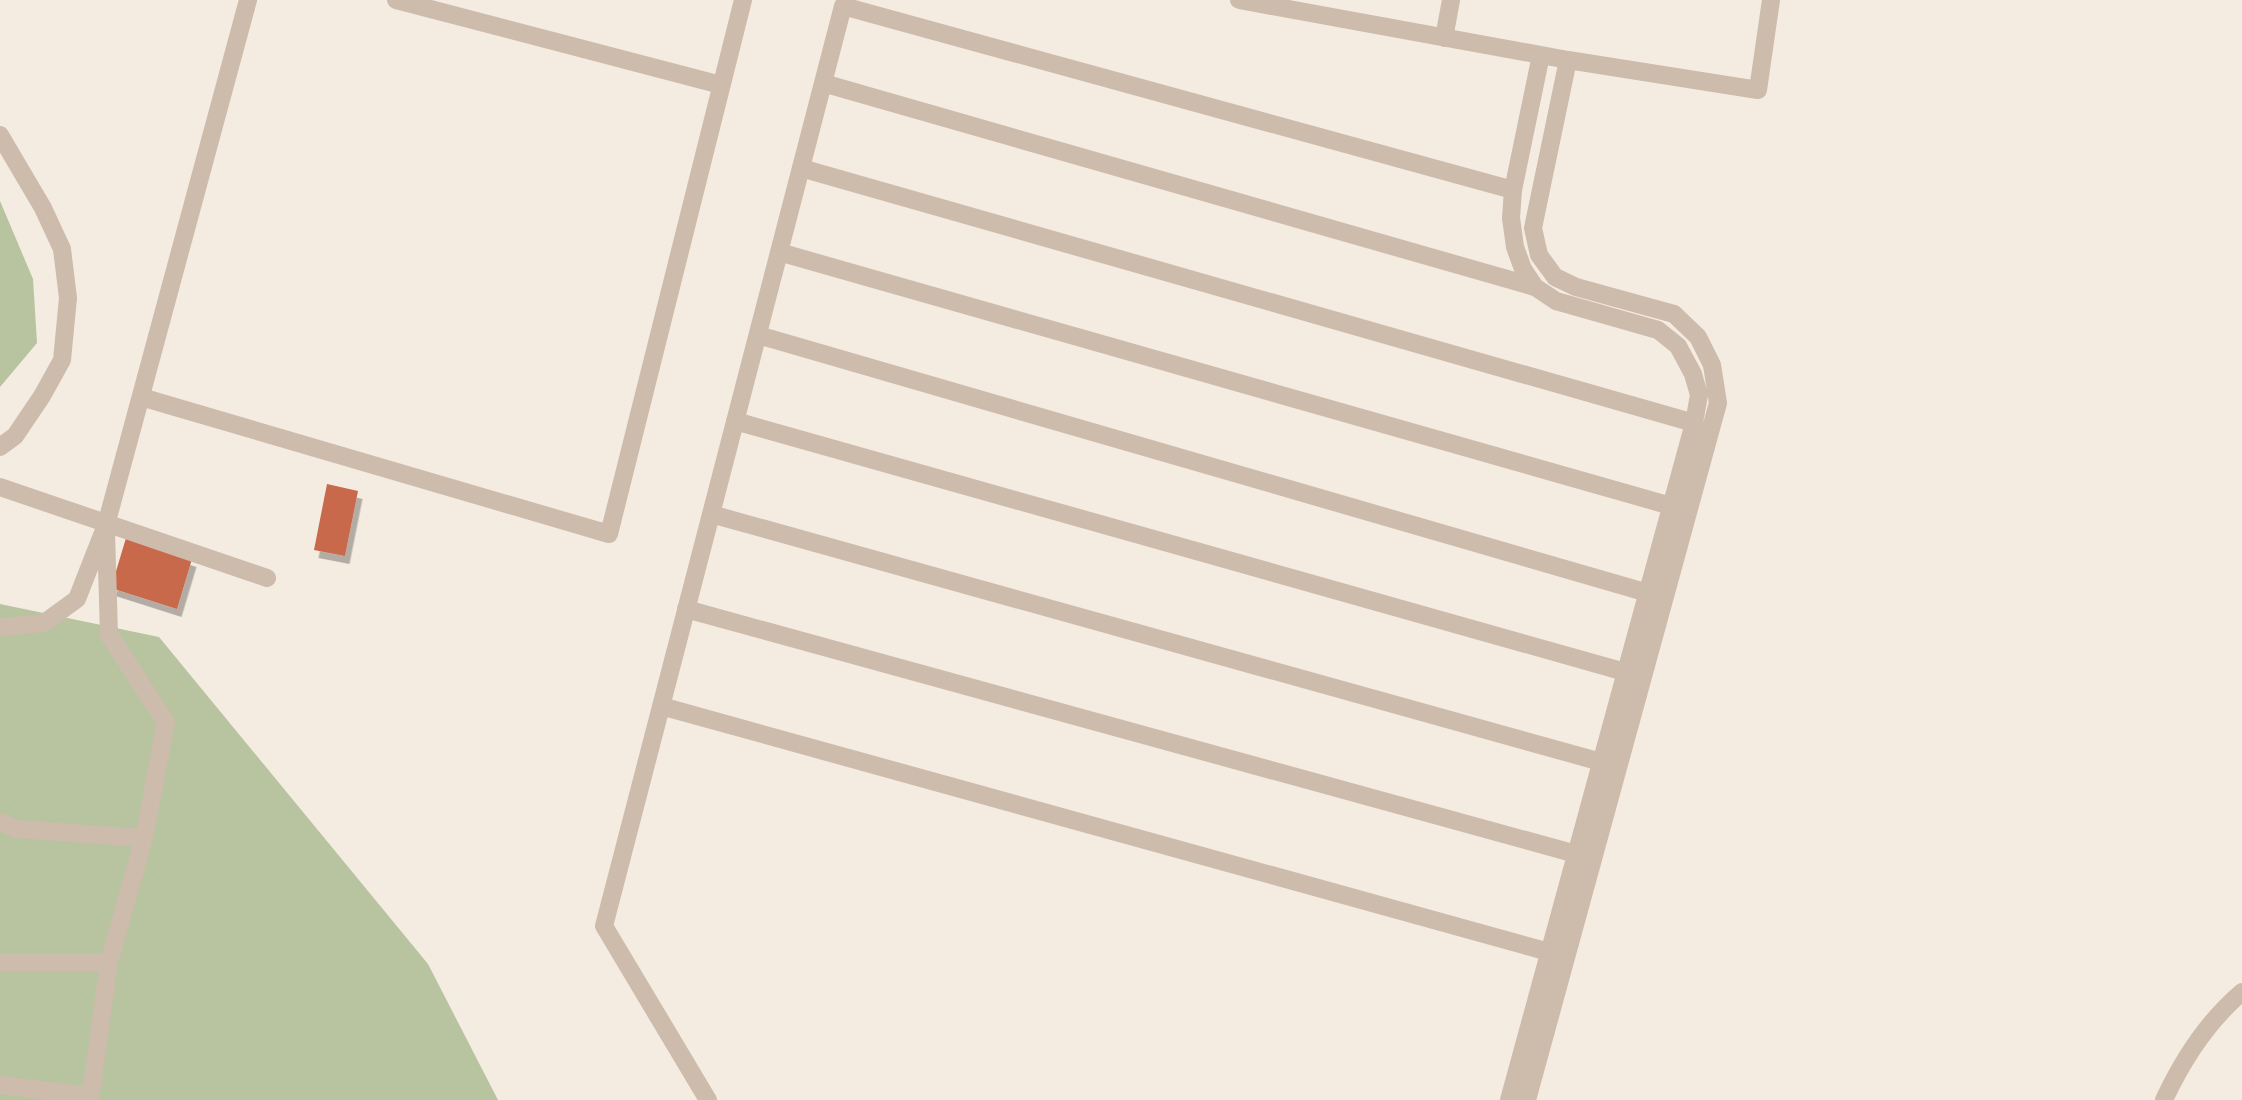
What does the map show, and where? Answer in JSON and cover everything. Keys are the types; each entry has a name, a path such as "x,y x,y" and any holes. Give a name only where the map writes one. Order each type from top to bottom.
{"street":[{"path":"0,627 44,623 76,599 106,525 248,0"},
{"path":"397,0 721,85"},
{"path":"141,397 610,534 743,0"},
{"path":"1239,0 1568,60 1758,90 1771,0"},
{"path":"1444,38 1451,0"},
{"path":"708,1100 604,926 843,6 1513,190"},
{"path":"1508,1100 1694,423 1699,395 1693,374 1678,346 1658,330 1556,301 1535,286 1523,270 1515,247 1511,218 1513,190 1541,55"},
{"path":"1527,1100 1718,403 1712,365 1698,337 1674,314 1576,287 1555,277 1539,254 1533,228 1568,60"},
{"path":"823,83 1535,286"},
{"path":"0,135 43,208 61,249 68,298 62,360 15,436 0,447"},
{"path":"801,168 1694,423"},
{"path":"779,252 1671,506"},
{"path":"758,335 1647,593"},
{"path":"735,421 1625,673"},
{"path":"0,487 267,578"},
{"path":"711,514 1601,762"},
{"path":"0,1084 90,1098 110,962 144,838 166,722 109,635 106,525"},
{"path":"686,609 1576,854"},
{"path":"661,706 1549,952"},
{"path":"0,822 17,829 144,838"},
{"path":"0,961 110,962"},
{"path":"2164,1100 2203,1033 2242,992"}],"green space":[{"path":"0,201 33,279 37,343 0,387"},
{"path":"0,604 159,637 428,964 498,1100 0,1100"}],"building":[{"path":"327,484 358,491 345,556 314,550"},
{"path":"126,538 192,559 177,609 111,588"}]}
